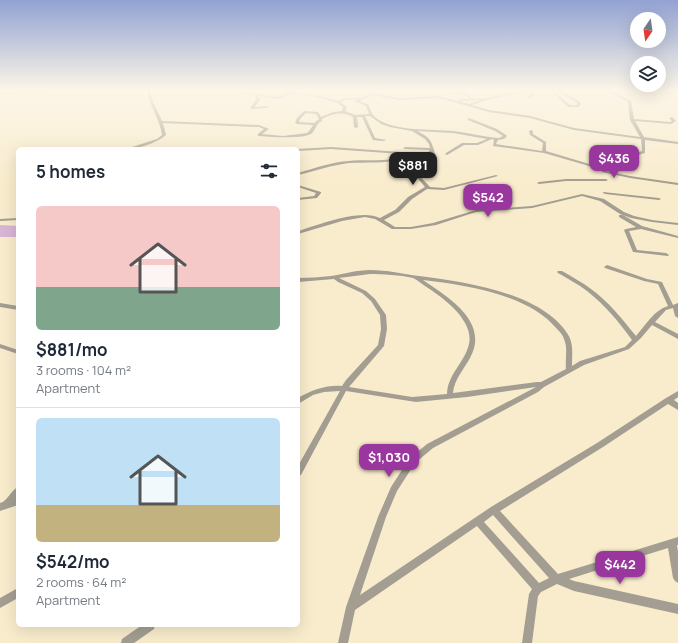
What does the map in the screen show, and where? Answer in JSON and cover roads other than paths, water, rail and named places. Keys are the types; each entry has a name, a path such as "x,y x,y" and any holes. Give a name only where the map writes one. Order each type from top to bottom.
{"street":[{"path":"297,121 297,123 316,124"},
{"path":"134,147 162,137 164,133 162,122 259,126 267,129 259,135 279,137 307,135 320,121"},
{"path":"355,121 356,127"},
{"path":"365,121 374,139 384,140"},
{"path":"379,121 413,130 454,132 503,138 505,134 492,127 475,121"},
{"path":"545,121 574,129 678,143"},
{"path":"596,167 644,152 643,139 633,121"},
{"path":"645,121 671,123 673,121"},
{"path":"413,130 427,139 432,150 434,158 433,161 415,173 417,178 428,186 428,188"},
{"path":"531,131 531,134 546,143 544,152"},
{"path":"494,138 494,145 544,152 596,167 603,171 630,177 678,184"},
{"path":"447,154 463,144 478,144 494,138"},
{"path":"300,150 330,148 401,153 407,155 405,158 397,160"},
{"path":"405,148 432,150"},
{"path":"300,173 314,168 342,163 397,160 426,156 432,150"},
{"path":"602,200 606,189 606,174 603,171"},
{"path":"381,220 397,211 410,198 428,188 444,188 496,176"},
{"path":"539,183 569,180 606,180"},
{"path":"300,187 317,192 319,195 313,198 300,199"},
{"path":"606,189 659,199"},
{"path":"300,232 354,217 371,216 381,220 390,227 404,229 434,224 476,211 535,207 579,195 602,200 619,212 640,219 678,224"},
{"path":"619,212 617,213 640,227 678,237"},
{"path":"0,220 16,219"},
{"path":"640,227 626,230 635,251 666,255"},
{"path":"607,267 646,280 659,282 675,306 678,316"},
{"path":"300,280 369,272 458,282 516,299 536,309 552,320 566,335 570,345 568,357 569,369"},
{"path":"560,272 600,299 620,319 636,340"},
{"path":"300,469 345,388 353,376 381,346 385,322 380,308 369,296 335,277"},
{"path":"415,277 450,301 464,318 471,333 472,344 463,365 452,382 450,396"},
{"path":"0,305 16,308"},
{"path":"343,643 351,608 387,504 412,461 430,446 536,390 569,369 592,359 623,350 636,340 666,307 675,306"},
{"path":"651,322 678,337"},
{"path":"1,347 16,351"},
{"path":"300,400 305,396 333,388 345,388 406,399 450,396 533,384 542,385"},
{"path":"351,608 494,510 600,445 678,394"},
{"path":"668,400 678,407"},
{"path":"3,506 16,493"},
{"path":"3,506 16,501"},
{"path":"494,510 556,579 574,586 678,609"},
{"path":"478,521 538,589"},
{"path":"527,643 534,594 538,589 556,579 675,542 678,578"},
{"path":"0,602 16,594"},
{"path":"126,643 147,627"}]}
